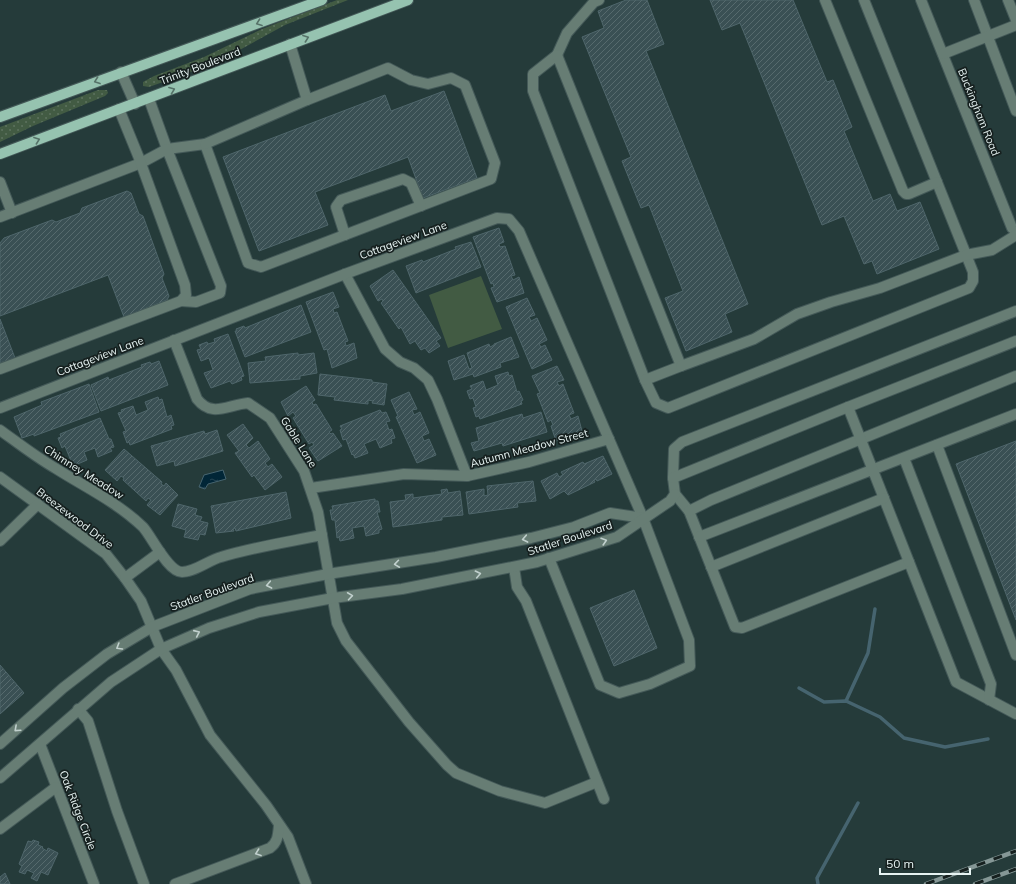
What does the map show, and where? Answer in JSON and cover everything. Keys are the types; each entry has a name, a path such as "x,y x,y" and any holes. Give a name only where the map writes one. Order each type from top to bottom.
{"main road":[{"name":"Trinity Boulevard","path":"0,117 322,0"},
{"name":"Trinity Boulevard","path":"0,154 408,0"}],"street":[{"path":"599,0 594,2 567,33 557,54 533,74 533,90 645,380 656,403 668,408 969,288 973,281 973,272 864,0"},
{"path":"825,0 903,191 909,194 937,182"},
{"name":"Buckingham Road","path":"921,0 1012,228 1016,231"},
{"path":"974,0 1016,111"},
{"path":"1008,0 1016,20"},
{"path":"943,54 1016,25"},
{"path":"290,44 307,100"},
{"path":"557,54 681,366"},
{"path":"0,217 141,163 167,150 205,144 307,100 388,68 411,80 428,84 451,78 465,85 495,163 491,179 261,267 248,263 205,144"},
{"path":"121,72 135,104"},
{"path":"0,369 180,301 196,302 220,293 221,286 167,150 149,99"},
{"path":"119,110 141,163 186,285 186,295 180,301"},
{"path":"345,235 336,207 341,200 403,179 411,183 421,206"},
{"path":"0,182 12,213"},
{"name":"Cottageview Lane","path":"0,408 346,274 497,218 509,219 519,231 643,518 689,640 690,666 650,684 620,693 600,685 549,558"},
{"path":"645,380 754,339 797,314 831,302 880,288 966,255 992,250 1016,235"},
{"path":"346,274 385,349 400,362 414,368 428,380 467,476"},
{"path":"643,518 670,501 674,494 674,449 682,442 1016,311"},
{"name":"Gable Lane","path":"174,340 197,399 203,407 210,410 248,403 270,418 284,437 304,471 311,488 318,512 337,622 346,641 409,722 447,765 456,773 500,791 545,803 597,782"},
{"path":"673,478 1016,341"},
{"path":"689,511 710,500 860,438 1016,376"},
{"path":"848,407 956,682 1016,714"},
{"path":"699,537 1016,414"},
{"name":"Chimney Meadow","path":"0,430 55,468 87,486 123,510 144,528 173,568 181,572 191,570 219,557 254,547 322,535"},
{"name":"Autumn Meadow Street","path":"311,488 404,474 467,476 529,462 609,439"},
{"path":"937,445 1016,655"},
{"path":"904,458 991,684 989,700"},
{"name":"Breezewood Drive","path":"0,478 106,554 125,578 141,601 161,649 176,670 210,735 266,805 292,845 306,884"},
{"path":"674,494 689,511 731,620 735,626 742,628 909,562"},
{"path":"711,568 884,498"},
{"path":"0,541 38,504"},
{"name":"Statler Boulevard","path":"0,744 63,688 107,654 152,627 250,589 328,574 413,561 531,538 574,527 610,513 643,518"},
{"name":"Statler Boulevard","path":"0,778 111,682 161,649 209,628 259,612 333,598 402,588 514,567 617,537 643,518"},
{"path":"0,526 8,533"},
{"path":"125,578 160,552"},
{"path":"514,567 517,587 526,601 604,799"},
{"path":"78,709 88,722 117,811 144,884"},
{"name":"Oak Ridge Circle","path":"40,744 94,884"},
{"path":"0,829 56,787"},
{"path":"175,884 270,848 275,845 278,839 279,826"}],"green space":[{"path":"337,0 348,0 285,25 216,63 149,87 143,86 143,82 154,76 204,57 262,29"},
{"path":"98,90 107,90 108,93 105,96 33,126 0,142 0,127"},
{"path":"481,276 502,329 448,348 429,295"}],"water":[{"path":"223,470 226,479 208,484 205,489 199,487 204,475"}],"building":[{"path":"626,0 647,0 664,44 646,51 748,304 725,314 732,332 686,351 665,298 683,291 649,205 641,208 622,161 631,157 582,37 604,28 598,11"},
{"path":"710,0 793,0 827,82 833,80 852,127 844,131 873,201 890,194 897,211 920,202 939,249 877,274 872,261 864,264 844,216 822,225 740,23 722,30"},
{"path":"444,91 477,178 423,198 408,157 315,192 328,225 259,251 223,157 385,95 391,111"},
{"path":"127,191 131,193 139,214 143,216 164,274 162,278 169,296 167,300 124,317 108,275 0,316 0,243 4,238 52,220 56,222 80,213 82,208"},
{"path":"499,228 504,242 499,244 500,247 505,246 515,275 511,276 513,280 519,277 524,293 497,302 491,288 494,287 493,283 491,284 473,237"},
{"path":"471,242 481,267 416,293 406,266 422,260 423,262 456,249 455,247"},
{"path":"393,270 441,338 436,341 440,346 429,353 425,348 421,350 415,341 410,344 401,327 399,329 381,303 383,301 382,299 378,301 370,286"},
{"path":"333,292 339,307 333,309 334,313 337,312 348,341 345,342 346,346 354,343 357,358 332,368 327,349 324,350 306,302"},
{"path":"527,298 535,315 529,317 531,321 537,318 547,340 539,344 541,347 545,345 552,360 532,369 506,307"},
{"path":"301,305 311,332 245,357 235,331 237,331 236,329 244,326 245,328"},
{"path":"0,319 15,358 0,363"},
{"path":"228,334 244,376 241,377 242,380 232,384 230,381 211,388 204,373 213,370 209,358 201,361 197,350 201,349 199,345 207,342 208,344 215,342 214,339"},
{"path":"511,337 519,357 500,363 501,367 474,377 473,374 454,380 448,361 464,355 469,369 472,368 467,353 489,344 490,347"},
{"path":"298,353 298,355 314,353 317,373 300,376 300,379 250,383 248,363 266,361 265,357"},
{"path":"159,361 168,385 101,411 91,385 108,377 109,380 142,367 141,365"},
{"path":"557,366 564,380 557,382 559,386 563,384 574,413 569,415 571,419 578,416 582,431 556,441 551,426 553,425 551,420 548,422 537,394 540,393 532,376"},
{"path":"508,372 509,376 512,375 517,392 519,391 523,400 521,401 522,404 480,419 479,416 476,417 473,408 476,407 473,398 470,399 467,391 472,389 470,386 483,381 486,390 498,385 495,376"},
{"path":"320,374 372,380 372,382 387,384 384,405 372,403 373,401 368,400 368,404 334,400 335,397 318,395"},
{"path":"89,384 99,412 34,436 34,434 22,438 14,417 42,405 41,402"},
{"path":"306,386 315,400 312,402 313,405 316,404 332,430 329,432 331,434 333,433 342,446 318,461 309,448 314,445 312,442 309,444 293,418 296,416 293,412 288,416 281,402"},
{"path":"409,392 417,409 412,410 414,415 420,412 429,433 422,436 424,441 429,439 436,455 417,463 396,417 398,416 391,400"},
{"path":"158,397 159,400 162,399 167,417 171,415 174,425 171,426 172,429 130,445 129,442 127,443 123,432 126,431 118,413 122,412 121,410 133,406 136,415 148,410 145,402"},
{"path":"380,410 382,413 386,412 390,421 386,422 389,430 392,429 395,438 391,439 392,443 380,448 376,439 364,444 368,453 355,458 353,454 352,455 346,439 343,440 340,430 342,429 340,426"},
{"path":"541,412 547,432 503,446 502,443 474,451 471,443 479,441 476,428 522,414 523,418"},
{"path":"100,418 114,447 110,448 112,451 98,457 95,448 84,452 87,460 73,466 65,446 62,448 58,438 61,437 60,434"},
{"path":"243,424 253,438 246,445 249,448 258,441 270,459 265,463 268,467 272,464 282,477 265,490 254,475 252,477 235,453 239,451 227,435"},
{"path":"217,430 223,451 175,466 174,461 157,466 151,446 204,431 205,434"},
{"path":"1016,441 1016,620 956,464"},
{"path":"124,449 162,482 161,484 164,486 166,483 178,495 160,515 147,505 151,500 148,498 146,501 123,480 124,478 121,476 117,481 105,470"},
{"path":"603,456 612,474 597,481 596,479 594,480 595,482 568,495 564,491 550,499 541,481 557,473 559,477 563,475 561,472 583,462 584,464"},
{"path":"533,481 536,501 517,503 518,507 469,514 466,492 484,489 484,496 488,495 487,486"},
{"path":"447,489 448,493 460,491 463,515 442,517 442,520 393,527 390,502 406,500 405,495 413,494 413,498 442,494 441,490"},
{"path":"286,492 291,518 236,531 235,528 233,529 234,531 216,533 211,506"},
{"path":"375,499 375,501 378,501 380,512 377,512 382,529 379,530 379,533 366,536 364,526 352,528 354,538 340,541 339,537 337,538 335,520 332,520 330,510 333,510 332,506"},
{"path":"178,504 197,509 195,515 202,517 200,521 208,523 205,535 200,534 198,540 184,537 186,530 172,526"},
{"path":"634,590 657,648 614,666 590,608"},
{"path":"0,665 24,693 0,714"},
{"path":"33,840 39,842 38,845 47,851 48,848 58,853 48,875 41,872 37,881 31,878 34,873 27,870 25,874 19,872 22,866 19,864 28,841 32,842"},
{"path":"5,873 10,884 0,884 0,877"}],"waterway":[{"path":"846,701 868,653 875,609"},
{"path":"799,688 824,702 846,701 880,717 904,738 945,747 988,739"},
{"path":"818,884 817,878 858,803"}],"railway":[{"path":"926,884 1016,851"},
{"path":"975,884 1016,869"}]}
